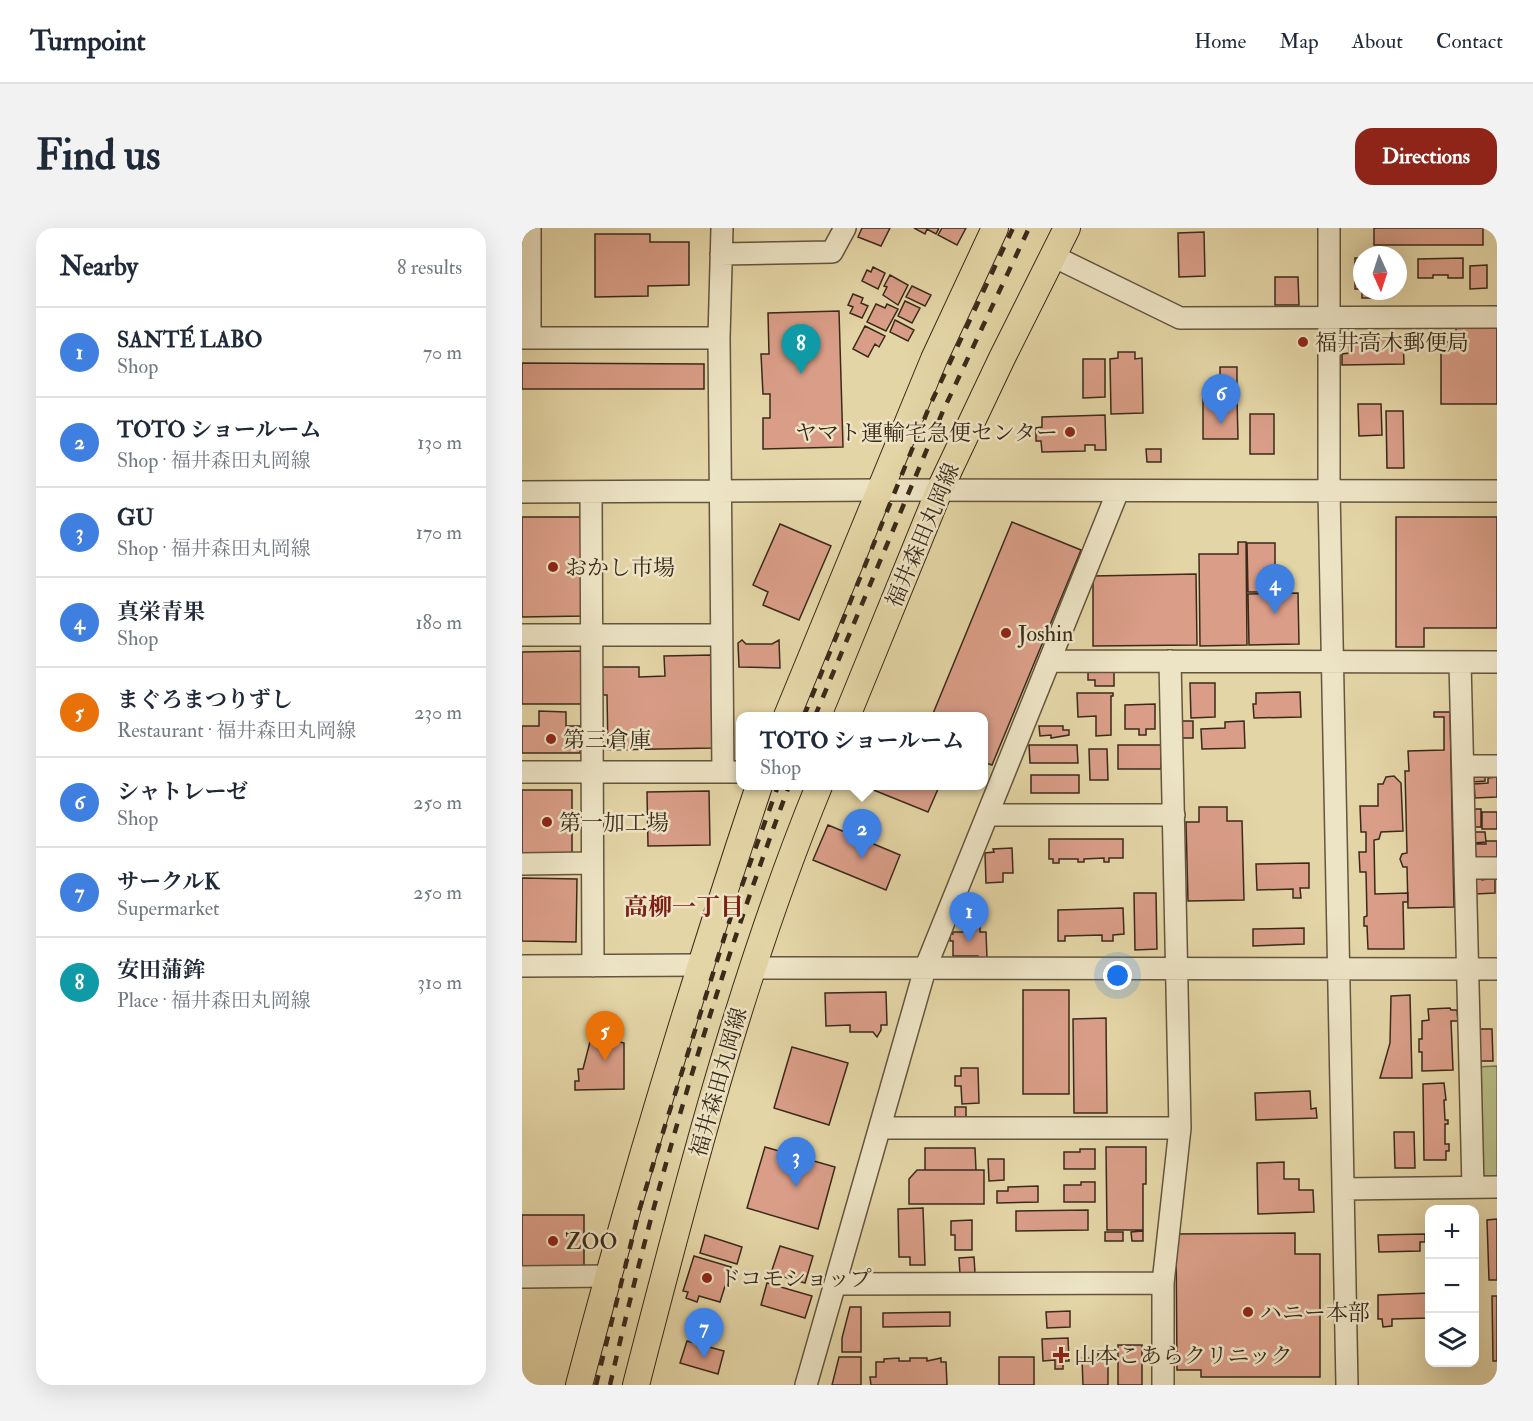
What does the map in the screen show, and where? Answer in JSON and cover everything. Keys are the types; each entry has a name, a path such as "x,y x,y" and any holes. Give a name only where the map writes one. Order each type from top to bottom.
{"main road":[{"path":"789,712 934,359 994,228"},
{"name":"福井森田丸岡線","path":"849,712 939,491 1067,228"},
{"path":"579,1385 632,1188 700,965 758,790"},
{"name":"福井森田丸岡線","path":"636,1385 676,1227 752,968 818,790"}],"street":[{"path":"530,228 526,338 719,338"},
{"path":"522,772 732,772 721,635 719,338 722,228"},
{"path":"721,254 832,252 845,228"},
{"path":"1329,228 1329,491 1347,1385"},
{"path":"1053,256 1180,318 1497,317"},
{"path":"806,1385 925,969 1118,491"},
{"path":"522,492 1497,491"},
{"path":"591,492 593,966"},
{"path":"522,635 721,635"},
{"path":"1050,661 1497,662"},
{"path":"1163,1385 1163,1283 1180,1128 1170,661"},
{"path":"1460,662 1473,1187"},
{"path":"1463,766 1497,766"},
{"path":"989,814 1174,815"},
{"path":"522,864 591,863"},
{"path":"1465,868 1497,868"},
{"path":"524,972 593,966 700,965"},
{"path":"752,968 1497,969"},
{"path":"880,1128 1180,1128"},
{"path":"1344,1189 1497,1187"},
{"path":"522,1276 608,1276"},
{"path":"835,1284 1163,1283"}],"green space":[{"path":"1497,1066 1497,1182 1483,1182 1475,1067"}],"building":[{"path":"862,228 890,228 881,246 858,237"},
{"path":"914,228 939,228 936,234 927,229 925,234"},
{"path":"942,228 966,228 957,245 938,235"},
{"path":"1374,228 1483,228 1483,245 1374,245"},
{"path":"1204,232 1205,276 1179,277 1178,233"},
{"path":"595,234 650,234 650,242 689,242 689,285 648,286 648,296 595,297"},
{"path":"1463,258 1463,278 1433,275 1433,278 1418,278 1418,259"},
{"path":"1487,265 1487,288 1470,289 1470,266"},
{"path":"873,267 885,273 878,289 862,281 867,270 871,272"},
{"path":"890,275 908,285 898,305 883,295 887,287 884,286"},
{"path":"1275,277 1298,277 1299,305 1275,305"},
{"path":"912,286 931,295 925,306 906,297"},
{"path":"853,294 863,298 861,303 868,306 862,318 850,313 853,307 848,305"},
{"path":"905,301 920,308 912,323 898,316"},
{"path":"876,304 885,308 887,304 898,309 886,331 867,322"},
{"path":"839,311 843,447 763,449 763,418 770,418 770,394 763,394 761,354 769,354 768,313"},
{"path":"895,320 914,330 908,341 890,332"},
{"path":"865,326 885,336 879,347 875,344 868,357 853,349"},
{"path":"1456,328 1497,328 1497,404 1441,404 1441,342 1456,342"},
{"path":"1403,337 1404,364 1342,365 1342,354 1349,353 1348,338"},
{"path":"1118,352 1135,352 1135,359 1142,358 1143,413 1111,414 1110,359 1118,358"},
{"path":"1083,359 1105,359 1105,397 1083,398"},
{"path":"522,363 704,364 704,389 522,389"},
{"path":"1220,367 1237,367 1237,392 1220,392"},
{"path":"1203,398 1237,398 1238,439 1203,439"},
{"path":"1358,404 1381,404 1382,435 1359,436"},
{"path":"1386,411 1403,411 1404,468 1387,468"},
{"path":"1250,414 1274,414 1274,454 1250,454"},
{"path":"1105,415 1106,450 1095,450 1095,445 1085,445 1085,451 1042,452 1041,441 1036,441 1036,428 1042,427 1042,417"},
{"path":"1146,449 1161,449 1161,462 1147,462"},
{"name":"おかし市場","path":"522,517 583,517 584,616 522,617"},
{"path":"1396,517 1497,517 1497,628 1424,628 1424,647 1396,647"},
{"name":"Joshin","path":"1012,522 1081,550 992,765 988,764 988,712 934,712"},
{"path":"780,524 831,546 799,620 763,605 768,592 753,585"},
{"path":"1238,542 1246,542 1247,645 1200,646 1199,554 1238,554"},
{"path":"1247,543 1275,543 1275,592 1248,592"},
{"path":"1196,574 1197,645 1093,646 1093,576"},
{"path":"1298,593 1299,644 1249,645 1248,594"},
{"path":"742,640 746,644 772,644 779,640 780,668 739,667 738,643"},
{"path":"583,651 583,704 522,704 522,652"},
{"path":"711,655 712,748 608,750 607,695 603,695 602,667 639,667 639,677 665,676 664,656"},
{"path":"1088,671 1114,671 1114,686 1095,686 1095,680 1088,680"},
{"path":"1190,683 1215,683 1215,717 1191,718"},
{"path":"1300,692 1301,717 1254,718 1253,704 1256,704 1256,693"},
{"path":"1077,693 1113,693 1111,696 1111,735 1096,736 1096,716 1078,717"},
{"path":"1155,704 1155,729 1146,729 1146,735 1139,735 1139,729 1125,729 1125,705"},
{"name":"第三倉庫","path":"539,711 566,712 566,726 580,726 580,753 522,753 522,726 539,726"},
{"path":"1434,712 1450,712 1454,907 1408,908 1407,867 1403,867 1400,859 1402,854 1407,853 1405,771 1409,771 1408,751 1444,750 1444,717 1434,717"},
{"path":"1181,721 1193,721 1193,738 1181,738"},
{"path":"1244,721 1245,748 1202,749 1201,729 1225,728 1225,722"},
{"path":"1039,726 1063,726 1063,730 1069,730 1069,735 1051,738 1051,735 1040,736"},
{"path":"1029,745 1077,745 1078,763 1030,763"},
{"path":"1118,745 1161,745 1161,769 1118,769"},
{"path":"1089,749 1107,749 1108,780 1090,780"},
{"path":"1485,773 1485,781 1473,782 1473,774"},
{"path":"1031,775 1079,775 1079,793 1031,793"},
{"path":"1394,776 1401,783 1403,831 1381,832 1379,839 1374,840 1375,894 1408,893 1408,902 1403,902 1404,949 1368,949 1367,926 1364,926 1364,917 1367,916 1366,872 1360,872 1359,852 1366,852 1366,832 1361,832 1360,806 1378,806 1378,784 1383,784 1386,777"},
{"path":"1497,777 1497,797 1475,798 1474,784 1488,783 1488,778"},
{"name":"第一加工場","path":"522,790 572,790 572,854 522,854"},
{"path":"873,790 938,790 928,812"},
{"path":"709,791 710,845 648,846 647,792"},
{"path":"1199,807 1227,807 1227,821 1242,821 1244,900 1188,901 1186,822 1199,822"},
{"path":"1470,809 1481,809 1481,827 1470,827"},
{"path":"1482,812 1497,812 1497,829 1482,829"},
{"path":"828,825 900,855 886,890 813,860"},
{"path":"1474,832 1485,832 1486,842 1474,843"},
{"path":"1049,839 1123,839 1123,858 1109,858 1109,862 1104,862 1104,858 1084,859 1084,862 1078,862 1078,859 1059,859 1059,863 1053,863 1053,859 1049,859"},
{"path":"1486,841 1497,841 1497,859 1476,859 1475,844 1486,844"},
{"path":"1012,848 1013,873 1003,873 1003,882 986,883 985,853 994,852 993,849"},
{"path":"1309,863 1309,888 1300,888 1301,898 1293,898 1293,889 1257,890 1256,864"},
{"path":"1474,877 1482,877 1482,880 1495,878 1495,893 1475,894"},
{"path":"522,878 577,879 576,942 522,941"},
{"path":"1134,893 1156,893 1157,949 1135,950"},
{"path":"1123,908 1124,934 1113,935 1113,941 1102,941 1102,935 1065,936 1065,941 1058,941 1058,910"},
{"path":"980,926 980,932 986,932 987,958 953,956 953,941 950,941 950,934 965,932 965,927"},
{"path":"1304,928 1304,944 1253,946 1253,929"},
{"path":"1023,990 1069,990 1069,1094 1023,1094"},
{"path":"886,992 887,1025 881,1025 877,1037 873,1032 850,1032 850,1025 826,1026 825,993"},
{"path":"1410,995 1412,1078 1380,1078 1390,1043 1391,996"},
{"path":"1428,1009 1457,1010 1458,1021 1451,1021 1453,1070 1422,1071 1419,1039 1422,1039 1422,1021 1429,1020"},
{"path":"1106,1018 1107,1113 1074,1113 1073,1019"},
{"path":"1480,1029 1492,1029 1493,1061 1478,1061 1477,1038 1480,1038"},
{"path":"592,1034 624,1043 624,1089 575,1090 575,1081 579,1081 578,1069 583,1069"},
{"path":"792,1047 848,1063 829,1125 774,1108"},
{"path":"961,1068 978,1068 979,1103 962,1104 961,1086 955,1086 955,1076 961,1076"},
{"path":"1444,1083 1445,1120 1448,1120 1448,1124 1445,1124 1445,1144 1449,1144 1449,1151 1446,1151 1446,1160 1424,1160 1423,1084"},
{"path":"1310,1091 1311,1109 1316,1108 1317,1118 1256,1120 1255,1093"},
{"path":"955,1107 966,1107 966,1117 955,1118"},
{"path":"1394,1132 1414,1132 1415,1168 1395,1168"},
{"path":"765,1147 835,1167 818,1229 747,1208"},
{"path":"1106,1147 1146,1147 1143,1230 1107,1230"},
{"path":"925,1148 975,1148 976,1170 925,1170"},
{"path":"1080,1149 1095,1149 1095,1169 1064,1169 1064,1152 1080,1152"},
{"path":"988,1159 1004,1159 1004,1180 989,1181"},
{"path":"1284,1162 1284,1179 1299,1179 1299,1190 1313,1190 1314,1212 1258,1214 1257,1163"},
{"path":"917,1170 984,1170 984,1204 909,1204 909,1179"},
{"path":"1081,1182 1095,1182 1095,1202 1064,1202 1064,1185 1081,1185"},
{"path":"1038,1186 1038,1202 997,1203 997,1191 1008,1191 1008,1187"},
{"path":"923,1208 925,1265 910,1265 910,1257 899,1257 898,1209"},
{"path":"1088,1210 1088,1230 1016,1231 1016,1211"},
{"name":"ZOO","path":"522,1215 584,1215 584,1267 522,1268"},
{"path":"1497,1219 1497,1280 1489,1280 1487,1220"},
{"path":"972,1220 972,1250 955,1250 955,1235 951,1235 951,1221"},
{"path":"1143,1231 1143,1241 1132,1241 1131,1232"},
{"path":"1105,1232 1123,1232 1123,1241 1105,1241"},
{"name":"ハニー本部","path":"1295,1233 1295,1254 1320,1254 1320,1377 1201,1377 1201,1370 1177,1370 1176,1234"},
{"path":"1425,1234 1425,1242 1420,1242 1420,1251 1379,1252 1378,1235"},
{"path":"705,1235 742,1247 737,1264 700,1253"},
{"path":"780,1246 813,1256 805,1283 771,1273"},
{"path":"694,1256 731,1267 720,1302 699,1296 697,1302 686,1298 688,1292 683,1291"},
{"path":"974,1257 975,1273 960,1274 959,1258"},
{"path":"767,1283 812,1296 805,1318 761,1305"},
{"path":"1425,1293 1425,1318 1392,1319 1392,1326 1383,1327 1382,1319 1378,1319 1378,1295"},
{"path":"1492,1296 1497,1296 1497,1361 1493,1361"},
{"path":"850,1307 861,1307 861,1352 842,1352 842,1338"},
{"path":"1070,1311 1070,1327 1047,1328 1046,1312"},
{"path":"950,1312 950,1326 883,1327 883,1313"},
{"path":"1068,1338 1069,1361 1063,1361 1063,1369 1055,1369 1055,1360 1043,1361 1042,1339"},
{"path":"687,1341 724,1351 718,1374 680,1363"},
{"path":"1118,1345 1142,1345 1142,1385 1118,1385"},
{"path":"1098,1352 1108,1352 1108,1385 1083,1385 1082,1358 1098,1358"},
{"path":"839,1357 861,1357 861,1385 832,1385"},
{"path":"999,1357 1034,1357 1034,1385 999,1385"},
{"path":"899,1358 899,1361 910,1361 910,1358 927,1358 927,1361 941,1358 941,1362 946,1362 947,1385 871,1385 870,1377 876,1377 876,1362"}],"railway":[{"path":"806,712 930,405 1013,228"},
{"path":"817,712 943,411 1029,228"},
{"path":"596,1385 639,1211 732,913 777,790"},
{"path":"610,1385 647,1233 689,1083 737,933 788,790"}],"place":[{"name":"福井高木郵便局","path":"1303,342"},
{"name":"安田蒲鉾","path":"801,374"},
{"name":"シャトレーゼ","path":"1221,424"},
{"name":"ヤマト運輸宅急便センター","path":"1070,432"},
{"name":"おかし市場","path":"553,567"},
{"name":"真栄青果","path":"1275,614"},
{"name":"Joshin","path":"1006,633"},
{"name":"第三倉庫","path":"551,739"},
{"name":"第一加工場","path":"547,822"},
{"name":"TOTO ショールーム","path":"862,859"},
{"name":"SANTÉ LABO","path":"969,942"},
{"name":"まぐろまつりずし","path":"605,1061"},
{"name":"GU","path":"796,1187"},
{"name":"ZOO","path":"553,1241"},
{"name":"ドコモショップ","path":"707,1278"},
{"name":"ハニー本部","path":"1248,1312"},
{"name":"山本こあらクリニック","path":"1061,1355"},
{"name":"サークルK","path":"704,1358"}],"district":[{"name":"高柳一丁目","path":"684,907"}]}
